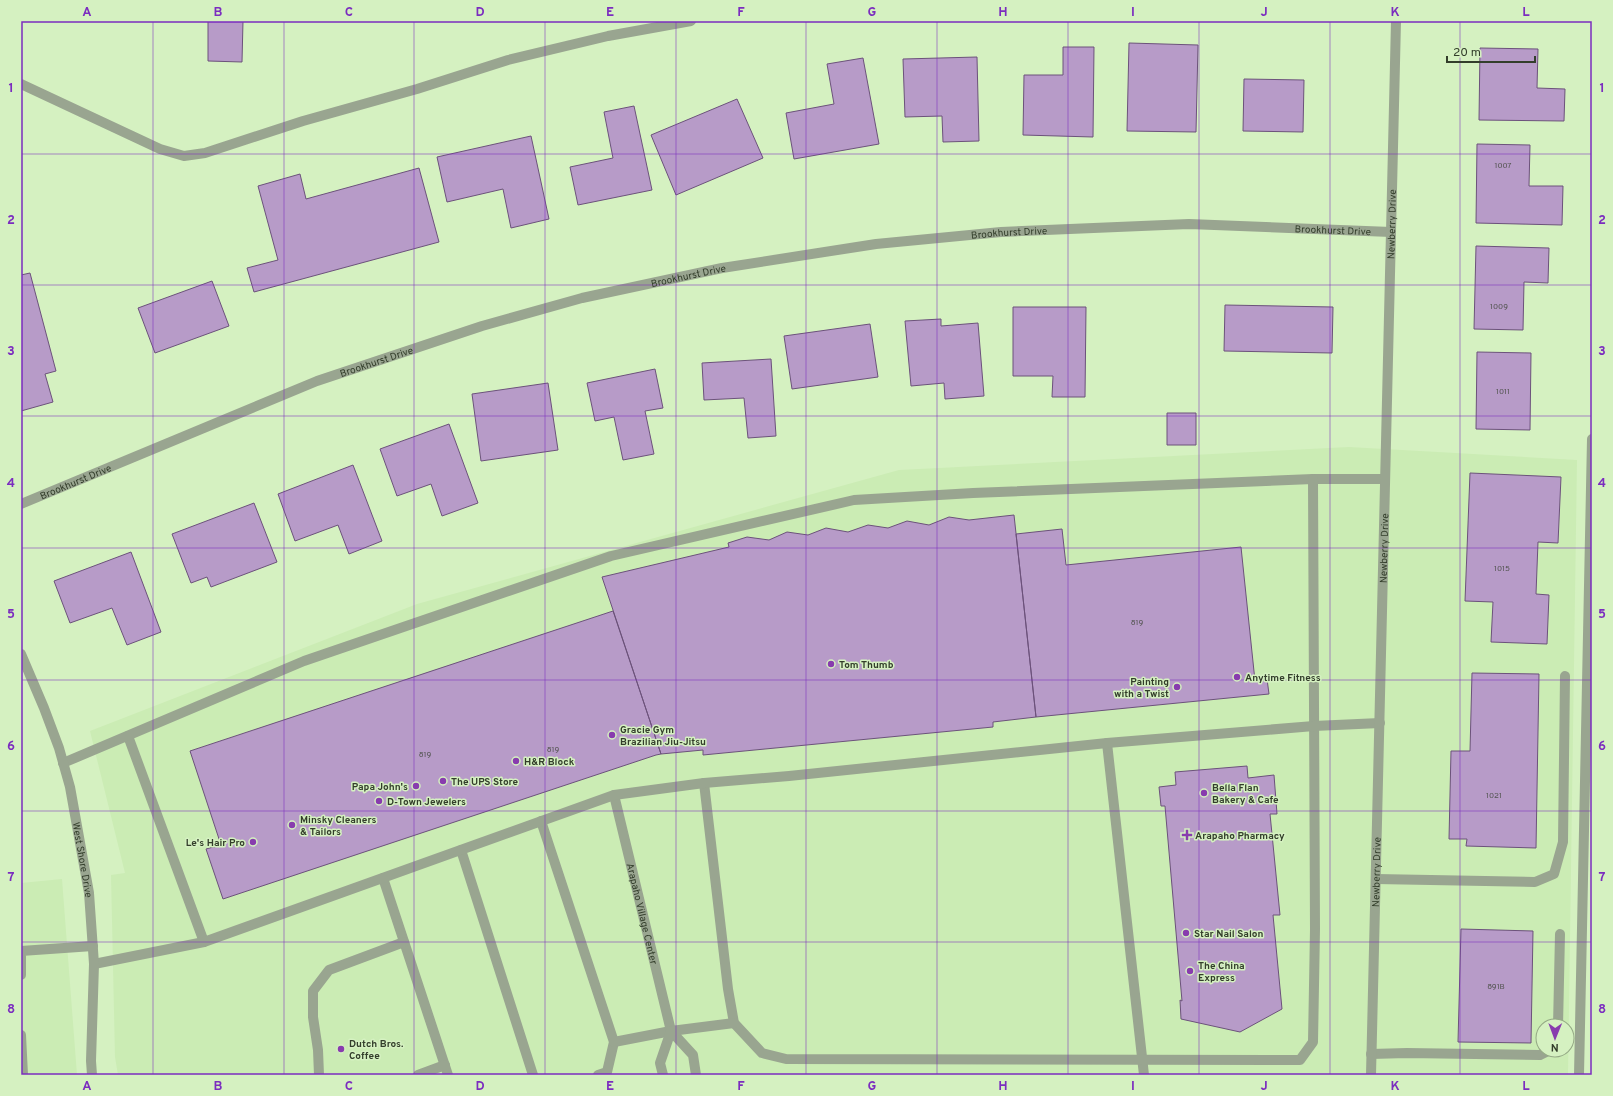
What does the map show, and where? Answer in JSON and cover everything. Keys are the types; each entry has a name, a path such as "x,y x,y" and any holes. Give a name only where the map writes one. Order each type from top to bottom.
{"street":[{"path":"21,84 160,149 184,156 205,153 304,121 417,89 508,60 608,36 691,21"},
{"name":"Newberry Drive","path":"1371,1075 1396,21"},
{"name":"Brookhurst Drive","path":"21,504 317,381 482,326 566,302 722,268 876,244 1001,232 1189,224 1391,232"},
{"path":"1579,1075 1588,790 1592,440"},
{"path":"63,763 304,661 611,556 854,500 973,493 1313,479 1386,479"},
{"path":"704,783 728,990 734,1023 762,1053 786,1059 1300,1060 1313,1042 1315,929 1313,479"},
{"name":"West Shore Drive","path":"21,654 44,708 70,787 89,893 94,964 90,1061 92,1075"},
{"path":"1376,879 1535,882 1554,874 1562,842 1565,676"},
{"path":"94,964 204,942 614,795 704,783 789,776 1107,743 1314,726 1380,723"},
{"path":"128,736 204,942"},
{"path":"1107,743 1144,1075"},
{"name":"Arapaho Village Center","path":"614,795 671,1031 693,1055 696,1075"},
{"path":"541,822 614,1042 608,1072 598,1075"},
{"path":"460,850 533,1075"},
{"path":"383,878 446,1070 418,1075"},
{"path":"1558,1018 1560,934"},
{"path":"319,1075 318,1050 313,1017 313,991 329,970 404,942"},
{"path":"21,976 21,951 92,946"},
{"path":"614,1042 671,1031 734,1023"},
{"path":"663,1075 660,1063 671,1031"},
{"path":"21,1035 23,1075"},
{"path":"1371,1054 1407,1053 1535,1055"}],"shaded area":[{"path":"1349,447 1577,460 1569,1018 1535,1018 1535,1058 1568,1058 1568,1075 118,1075 115,1057 111,875 125,873 90,731 417,604 899,470"},
{"path":"62,879 77,1075 21,1075 21,883"}],"building":[{"path":"208,21 243,21 242,62 208,61"},
{"path":"1129,43 1198,45 1196,132 1127,131"},
{"path":"1063,47 1094,47 1093,137 1023,135 1024,75 1063,75"},
{"path":"1480,48 1538,49 1537,88 1565,89 1564,121 1479,120"},
{"path":"977,57 979,141 943,142 942,116 905,117 903,59"},
{"path":"863,58 879,144 794,159 786,113 834,104 827,64"},
{"path":"1244,79 1304,80 1303,132 1243,131"},
{"path":"737,99 763,158 676,195 651,135"},
{"path":"634,106 652,190 578,205 570,167 613,158 604,112"},
{"path":"531,136 549,219 511,228 503,189 447,202 437,157"},
{"path":"1477,144 1530,145 1529,186 1563,186 1562,225 1476,223"},
{"path":"419,168 439,242 254,292 247,268 278,260 258,186 300,174 306,199"},
{"path":"1476,246 1549,248 1548,283 1524,282 1523,330 1474,329"},
{"path":"30,273 56,371 45,374 53,402 21,411 21,275"},
{"path":"212,281 229,326 155,353 138,308"},
{"path":"1225,305 1333,307 1332,353 1224,351"},
{"path":"1013,307 1086,307 1085,397 1052,397 1053,376 1013,376"},
{"path":"941,319 941,326 978,323 984,396 945,399 944,383 911,386 905,321"},
{"path":"870,324 878,377 792,389 784,336"},
{"path":"1477,352 1531,353 1530,430 1476,429"},
{"path":"771,359 776,436 748,438 744,398 704,400 702,363"},
{"path":"655,369 663,408 645,411 654,454 623,460 614,417 595,421 587,383"},
{"path":"548,383 558,450 481,461 472,394"},
{"path":"1167,413 1196,413 1196,445 1167,445"},
{"path":"449,424 478,503 442,516 431,484 397,496 380,449"},
{"path":"353,465 382,541 349,554 338,525 295,541 278,494"},
{"path":"1470,473 1561,477 1558,543 1538,542 1536,594 1549,595 1547,644 1491,642 1493,602 1465,601"},
{"path":"254,503 277,562 211,587 207,577 191,583 172,534"},
{"name":"Tom Thumb","path":"1014,515 1036,717 993,722 993,727 703,755 703,750 661,754 602,577 729,547 728,543 747,537 769,540 787,532 808,535 826,528 848,532 868,525 888,528 907,521 929,525 949,517 969,520"},
{"path":"1062,529 1066,565 1241,547 1255,681 1267,679 1269,694 1036,717 1016,534"},
{"path":"131,552 161,632 127,645 112,608 70,623 54,581"},
{"path":"613,611 661,754 223,899 206,849 221,845 190,751"},
{"path":"1472,673 1539,674 1536,848 1466,846 1467,839 1449,839 1451,751 1470,751"},
{"path":"1247,766 1248,778 1274,775 1277,814 1270,814 1280,915 1273,915 1282,1009 1240,1032 1181,1019 1180,1000 1182,1001 1165,806 1161,806 1159,787 1176,785 1175,772"},
{"path":"1461,929 1533,931 1531,1043 1458,1042"}],"place":[{"name":"Tom Thumb","path":"831,664"},
{"name":"Anytime Fitness","path":"1237,677"},
{"name":"Painting with a Twist","path":"1177,687"},
{"name":"Gracie Gym Brazilian Jiu-Jitsu","path":"612,735"},
{"name":"H&R Block","path":"516,761"},
{"name":"The UPS Store","path":"443,781"},
{"name":"Papa John's","path":"416,786"},
{"name":"Bella Flan Bakery & Cafe","path":"1204,793"},
{"name":"D-Town Jewelers","path":"379,801"},
{"name":"Minsky Cleaners & Tailors","path":"292,825"},
{"name":"Arapaho Pharmacy","path":"1187,835"},
{"name":"Le's Hair Pro","path":"253,842"},
{"name":"Star Nail Salon","path":"1186,933"},
{"name":"The China Express","path":"1190,971"},
{"name":"Dutch Bros. Coffee","path":"341,1049"}]}
